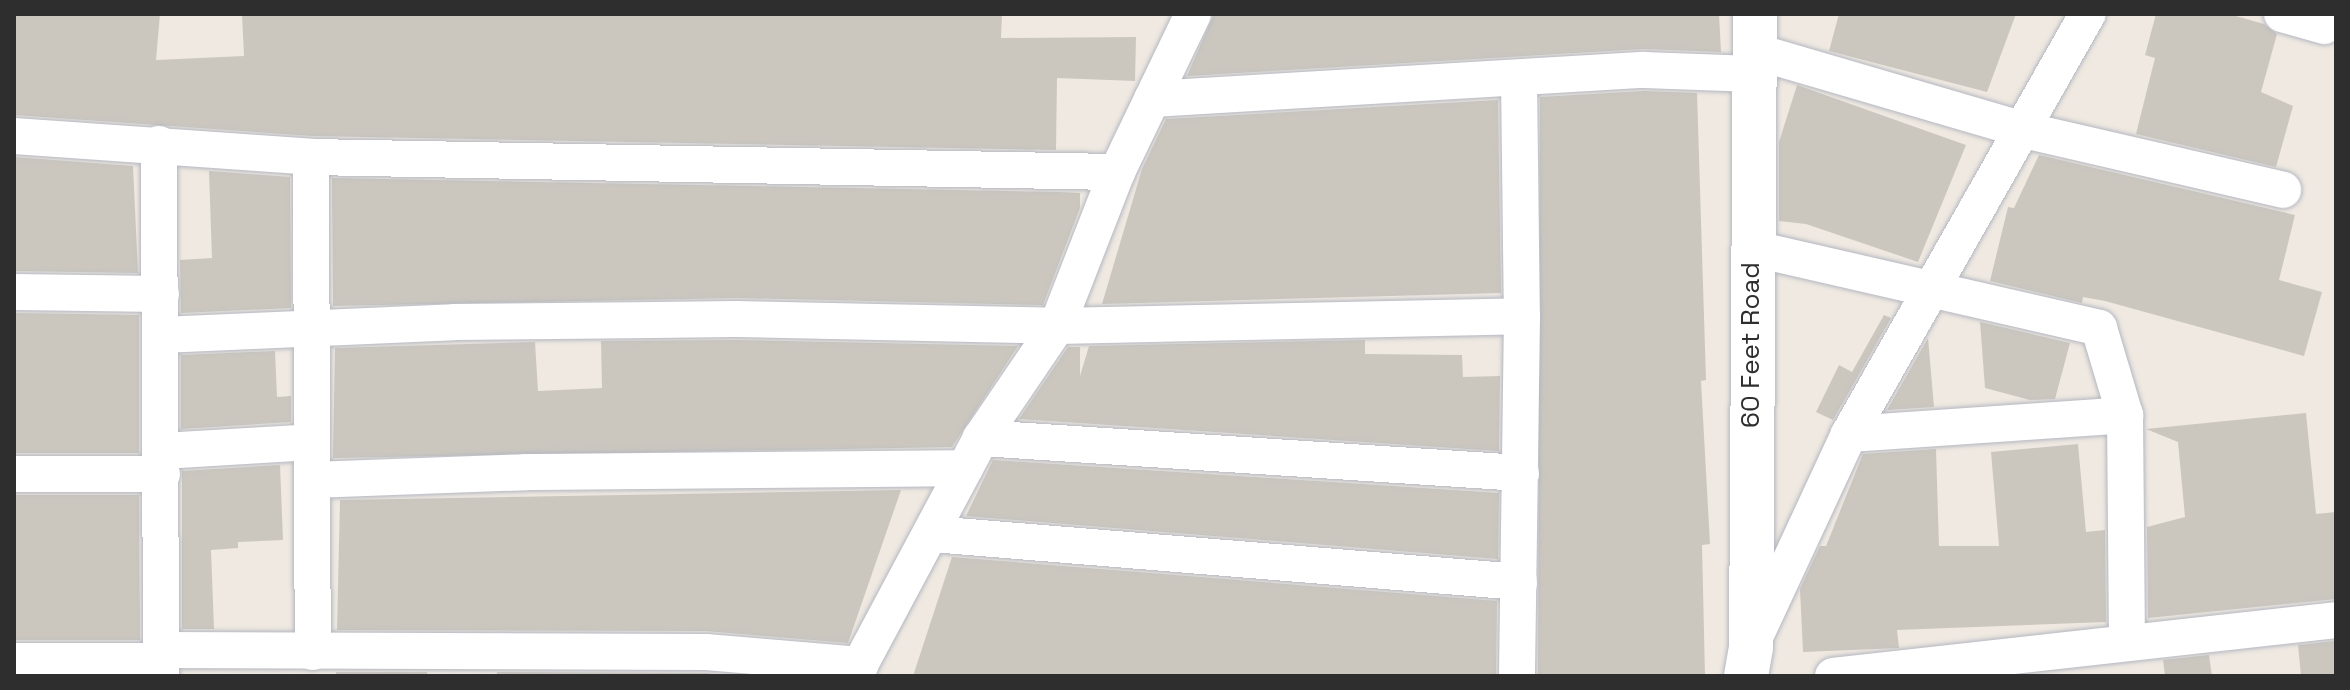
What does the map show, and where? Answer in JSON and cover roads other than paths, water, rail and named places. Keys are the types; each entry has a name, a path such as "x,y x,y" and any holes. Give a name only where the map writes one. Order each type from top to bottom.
{"main road":[{"name":"60 Feet Road","path":"1748,661 1754,46"}],"street":[{"path":"14,661 162,662 313,652 706,652 857,670 973,453 1057,326 1117,172 1193,14"},
{"path":"1748,661 1849,434 2088,14"},
{"path":"2282,14 2324,26"},
{"path":"1152,99 1644,70 1754,46 2024,130 2283,190"},
{"path":"1517,676 1522,316 1519,79"},
{"path":"14,136 311,157 1117,172"},
{"path":"159,144 162,662"},
{"path":"311,157 313,652"},
{"path":"1751,248 1929,292 2099,328 2125,415 2127,643"},
{"path":"14,292 161,294"},
{"path":"161,335 736,319 1057,326 1522,316"},
{"path":"1849,434 2125,415"},
{"path":"14,474 162,463 312,442"},
{"path":"312,480 973,453 1521,473"},
{"path":"932,534 1519,582"},
{"path":"1833,676 2336,620"}]}
